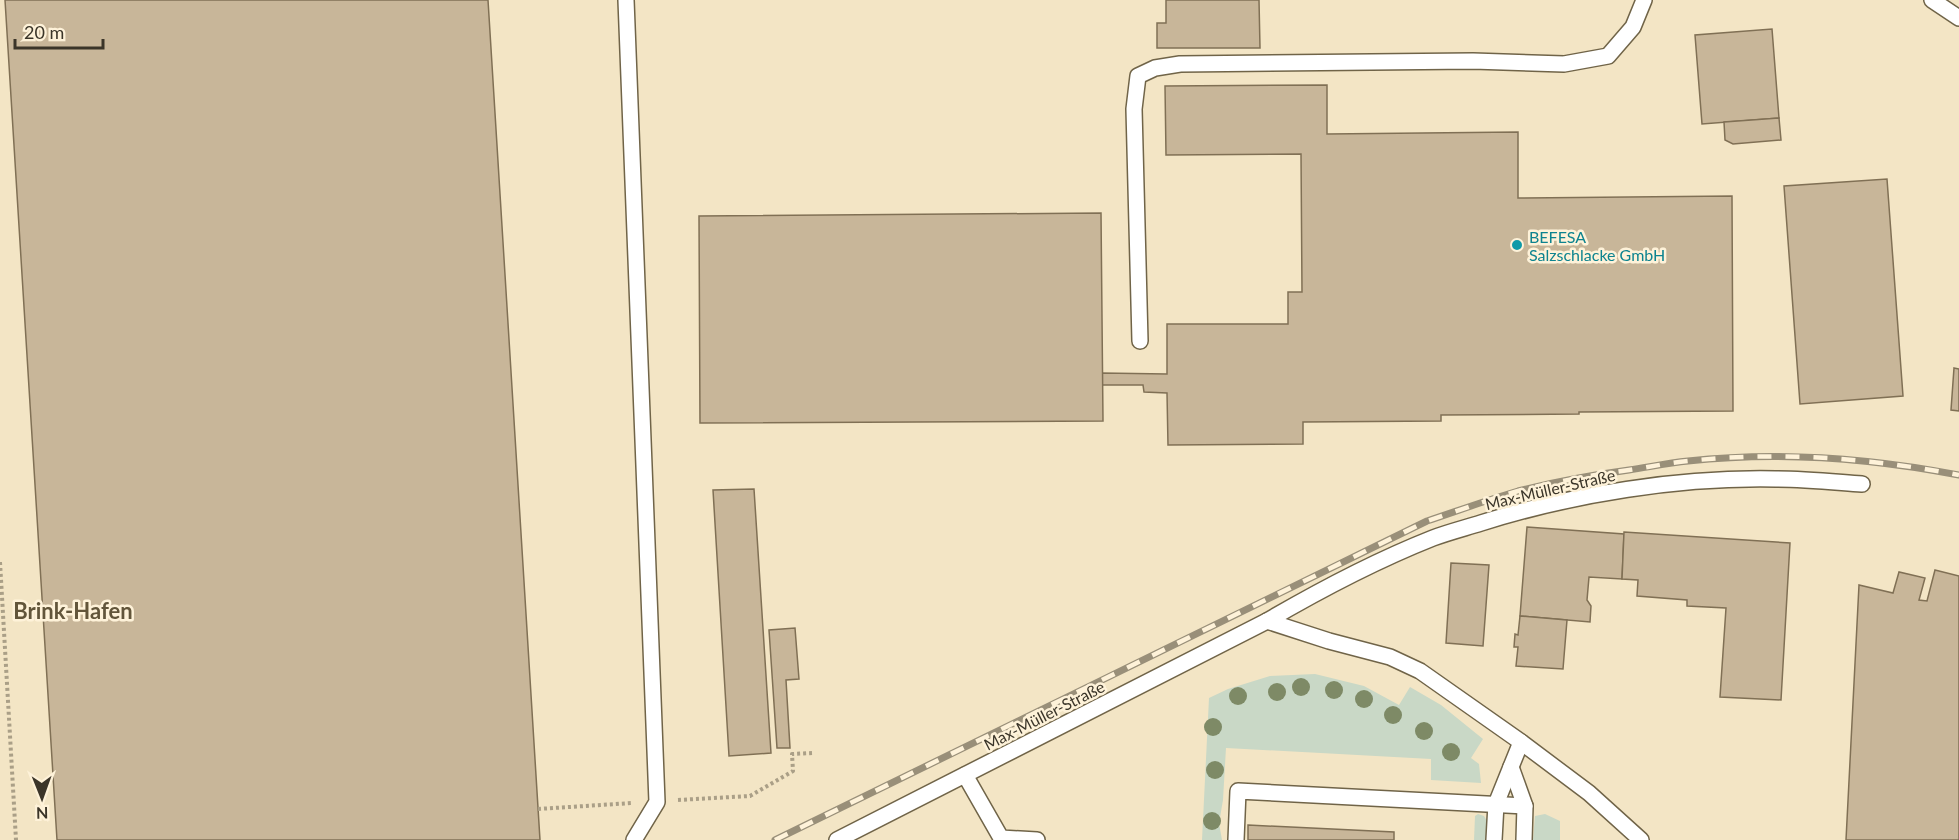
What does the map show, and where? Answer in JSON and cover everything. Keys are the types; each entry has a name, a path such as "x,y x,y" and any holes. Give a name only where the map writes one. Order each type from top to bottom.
{"lane":[{"path":"626,0 657,802 634,840"},
{"path":"1140,341 1134,109 1138,76 1155,68 1180,64 1473,61 1564,64 1608,56 1633,27 1644,0"},
{"path":"1932,0 1959,18"},
{"name":"Max-Müller-Straße","path":"837,840 1267,621 1325,588 1434,538 1502,516 1571,499 1632,489 1710,481 1776,479 1862,484"},
{"path":"1267,621 1390,657 1420,671 1589,793 1634,838"},
{"path":"1494,840 1496,804 1521,742"},
{"path":"1511,766 1525,806 1524,840"},
{"path":"965,775 1001,838 1037,840"},
{"path":"1236,840 1238,791 1525,806"}],"path":[{"path":"0,562 16,840"},
{"path":"538,809 750,796 793,771 792,754 812,753"}],"green space":[{"path":"1315,674 1364,686 1399,705 1410,687 1441,705 1483,739 1471,758 1479,764 1481,783 1431,780 1431,759 1226,748 1223,800 1219,823 1222,840 1202,840 1209,698 1228,689 1270,676"},
{"path":"1478,814 1484,816 1487,821 1486,840 1474,840 1475,816"},
{"path":"1545,814 1560,821 1560,840 1533,840 1535,816"}],"building":[{"path":"5,0 488,0 540,840 57,840"},
{"path":"1166,0 1259,0 1260,48 1157,48 1157,23 1166,23"},
{"path":"1772,29 1779,118 1702,124 1695,35"},
{"name":"BEFESA Salzschlacke GmbH","path":"1327,85 1327,134 1518,132 1518,198 1732,196 1733,411 1441,415 1441,421 1303,422 1303,444 1168,445 1167,393 1144,392 1143,385 1102,385 1102,373 1167,374 1167,324 1288,324 1288,292 1302,292 1301,154 1166,155 1165,86"},
{"path":"1779,118 1781,140 1733,144 1725,140 1724,122"},
{"path":"1887,179 1903,396 1800,404 1784,186"},
{"path":"1101,213 1103,421 700,423 699,216"},
{"path":"1954,368 1959,369 1959,411 1951,410"},
{"path":"754,489 771,753 729,756 713,490"},
{"path":"1527,527 1624,534 1622,579 1589,577 1587,600 1591,606 1590,622 1520,616"},
{"path":"1624,532 1790,543 1781,700 1720,697 1726,608 1687,606 1687,600 1637,596 1638,580 1622,579"},
{"path":"1451,563 1489,565 1483,646 1446,643"},
{"path":"1935,570 1959,576 1959,840 1846,840 1859,585 1893,593 1899,572 1925,578 1919,600 1927,601"},
{"path":"1520,616 1567,620 1563,669 1516,666 1518,647 1514,647 1515,634 1518,635"},
{"path":"795,628 799,679 786,680 790,748 777,748 769,630"},
{"path":"1248,825 1394,832 1394,840 1248,840"}],"railway":[{"path":"775,840 1427,521 1506,494 1587,476 1722,458 1790,457 1858,460 1959,475"}],"place":[{"name":"BEFESA Salzschlacke GmbH","path":"1517,245"}],"district":[{"name":"Brink-Hafen","path":"73,610"}]}
